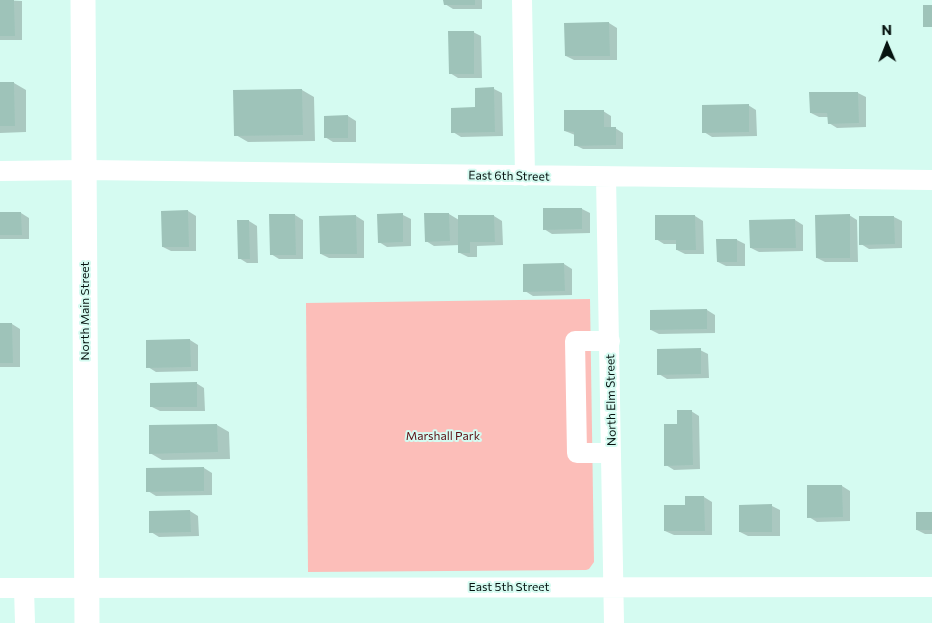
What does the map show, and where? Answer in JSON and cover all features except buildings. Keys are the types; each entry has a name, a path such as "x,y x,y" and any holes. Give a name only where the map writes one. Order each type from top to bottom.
{"main road":[{"name":"North Main Street","path":"83,0 87,623"}],"street":[{"path":"522,0 525,176"},
{"name":"East 6th Street","path":"0,171 85,170 606,178 932,180"},
{"name":"North Elm Street","path":"606,178 614,623"},
{"path":"610,341 576,341 577,453 611,453"},
{"name":"East 5th Street","path":"0,588 932,587"},
{"path":"24,588 24,623"}],"green space":[{"name":"Marshall Park","path":"590,299 594,562 589,569 308,572 306,303"}]}
